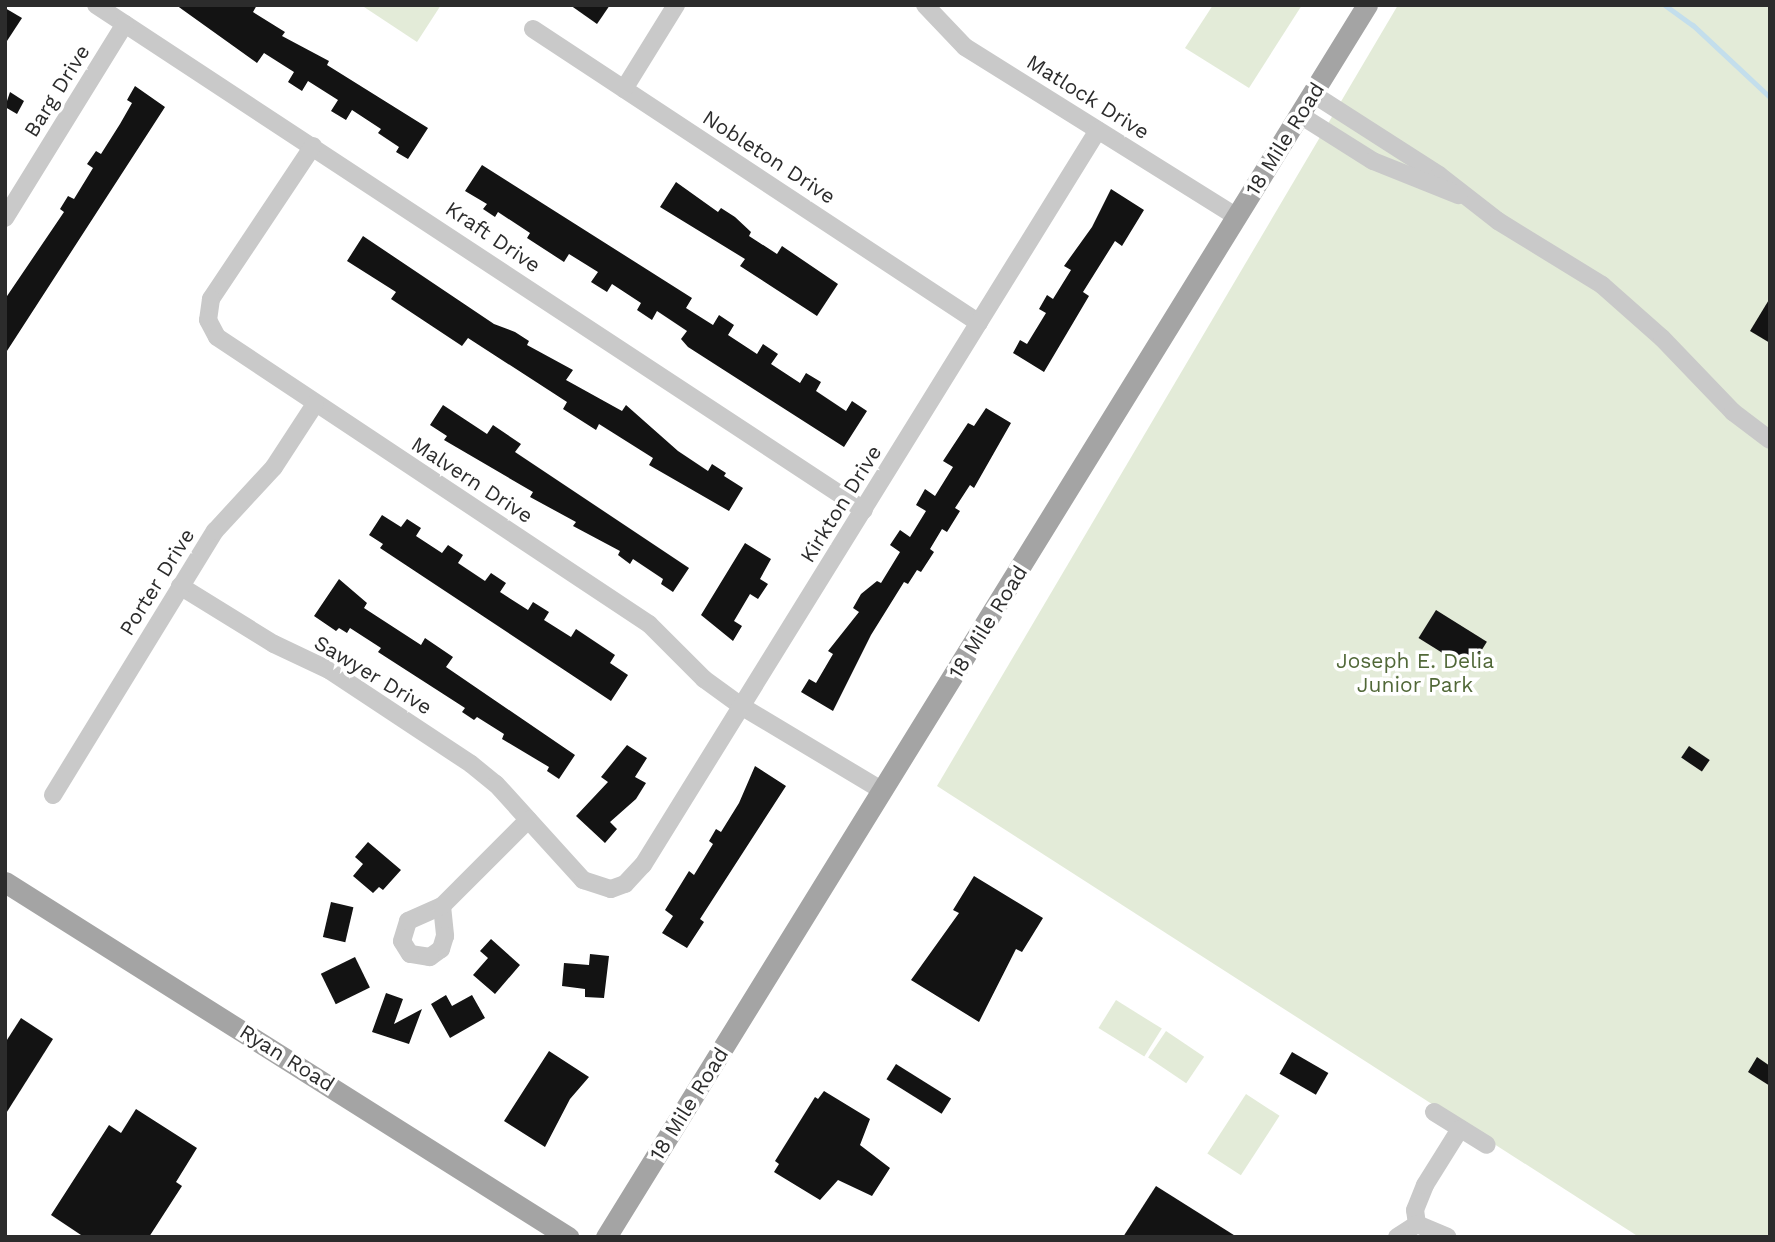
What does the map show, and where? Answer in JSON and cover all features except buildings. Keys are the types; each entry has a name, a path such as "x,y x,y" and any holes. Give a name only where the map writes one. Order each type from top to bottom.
{"main road":[{"name":"18 Mile Road","path":"606,1237 1367,5"},
{"name":"Ryan Road","path":"5,882 568,1237"}],"street":[{"name":"Kraft Drive","path":"96,5 864,510"},
{"path":"624,89 676,5"},
{"name":"Matlock Drive","path":"925,5 965,47 1237,217"},
{"name":"Barg Drive","path":"5,218 125,23"},
{"name":"Nobleton Drive","path":"533,29 979,323"},
{"path":"1312,93 1612,294 1733,412 1770,440"},
{"path":"1300,114 1373,161 1466,197"},
{"name":"Kirkton Drive","path":"611,889 625,884 643,865 1098,130"},
{"name":"Malvern Drive","path":"313,146 211,299 208,320 225,344 649,624 704,679 741,706 883,791"},
{"name":"Porter Drive","path":"53,795 224,518 274,467 315,404"},
{"name":"Sawyer Drive","path":"180,586 274,644 329,670 471,764 528,820 583,880 611,889"},
{"path":"442,906 528,820"},
{"path":"1434,1112 1486,1145"},
{"path":"1417,1224 1416,1210 1425,1185 1460,1129"},
{"path":"1397,1237 1417,1224"},
{"path":"1417,1224 1447,1237"}],"green space":[{"path":"361,5 441,5 417,42"},
{"path":"1213,5 1302,5 1249,88 1185,48"},
{"name":"Joseph E. Delia Junior Park","path":"1398,5 1770,5 1770,1237 1639,1237 937,786"},
{"path":"1116,1000 1162,1029 1144,1057 1099,1028"},
{"path":"1166,1031 1204,1057 1186,1083 1148,1058"},
{"path":"1246,1094 1280,1116 1241,1175 1207,1154"}],"waterway":[{"path":"1665,5 1693,25 1770,97"}]}
